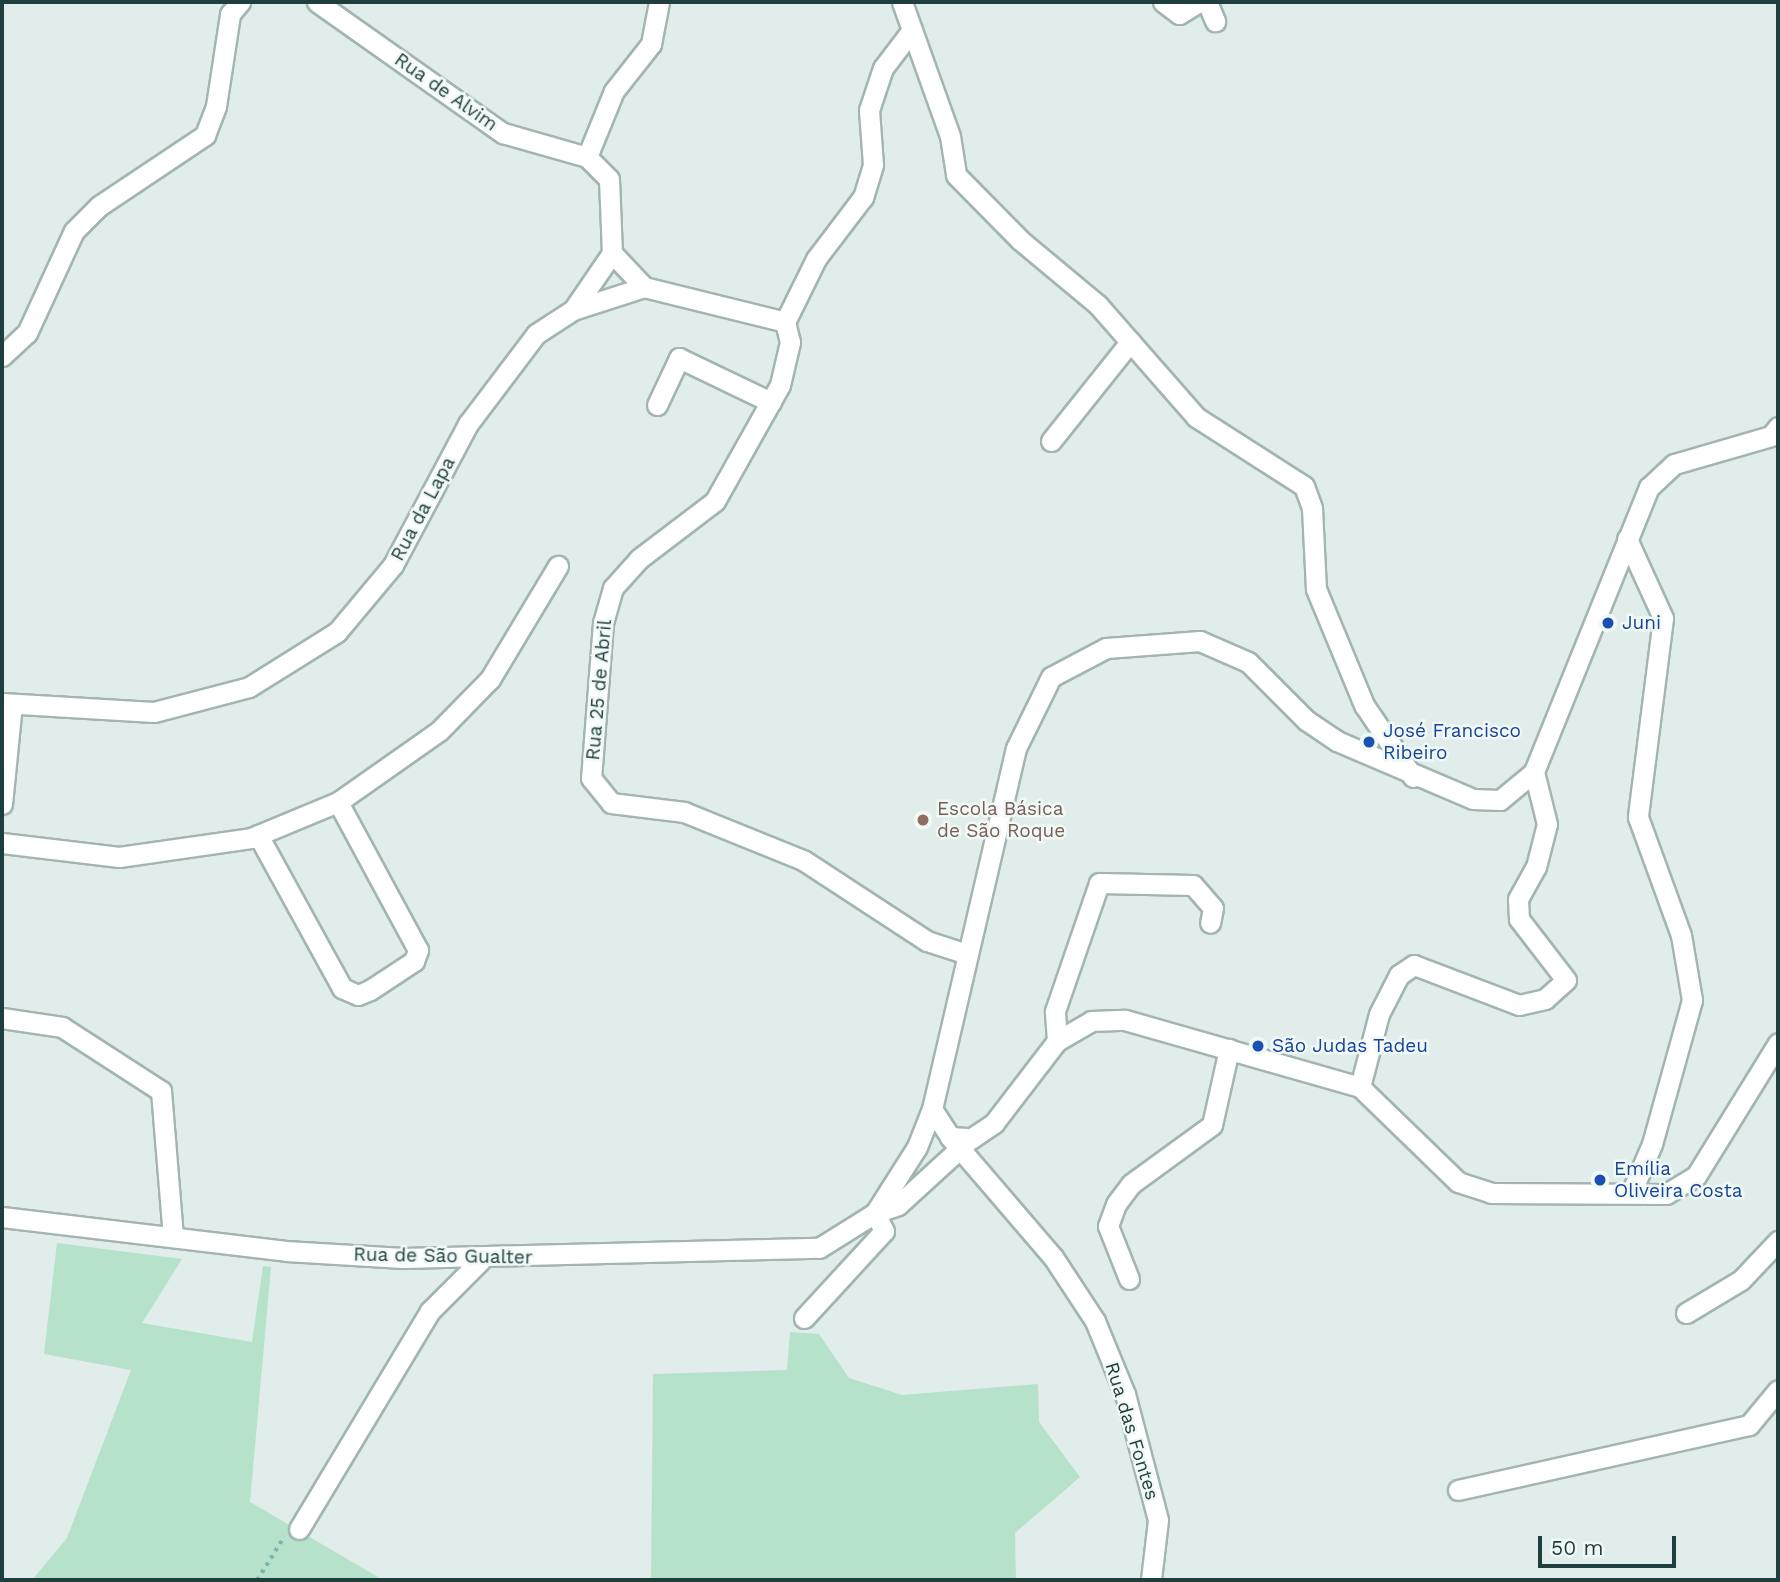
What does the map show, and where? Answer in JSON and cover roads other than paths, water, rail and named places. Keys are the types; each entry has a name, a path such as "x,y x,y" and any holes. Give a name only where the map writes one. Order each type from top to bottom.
{"street":[{"path":"2,356 27,333 75,231 99,206 205,135 216,106 230,14 240,2"},
{"name":"Rua de Alvim","path":"317,2 503,133 587,157"},
{"path":"573,310 612,253 609,179 587,157 614,91 651,44 659,2"},
{"path":"902,2 950,136 956,175 1130,342 1196,417 1304,486 1312,508 1316,589 1364,705 1413,777"},
{"path":"1163,2 1179,14 1199,2"},
{"path":"1207,2 1215,21"},
{"name":"Rua 25 de Abril","path":"912,30 883,68 869,110 873,165 863,197 816,259 785,322 790,342 771,402 715,501 639,559 613,588 603,623 591,778 611,803 684,812 803,860 927,941 967,954"},
{"path":"612,253 644,287"},
{"path":"573,310 644,287 785,322"},
{"name":"Rua da Lapa","path":"7,703 154,712 249,687 337,632 393,565 468,424 536,334 573,310"},
{"path":"1051,442 1130,342"},
{"path":"657,405 679,358 771,402"},
{"path":"967,954 1022,726 1051,677 1074,661 1174,638 1226,649 1248,662 1307,721 1413,777 1473,799 1500,800 1534,772 1649,488 1674,464 1771,436 1778,427"},
{"path":"1627,539 1663,618 1638,817 1681,936 1692,1000 1652,1144 1631,1193"},
{"path":"2,843 119,857 258,835 338,802 439,731 490,679 558,566"},
{"path":"2,804 7,703"},
{"path":"1360,1087 1379,1014 1399,975 1414,965 1519,1005 1545,999 1566,980 1519,919 1518,899 1536,867 1547,824 1534,772"},
{"path":"258,835 342,988 358,995 414,961 418,950 338,802"},
{"path":"1058,1041 1055,1011 1099,883 1194,885 1213,908 1210,923"},
{"name":"Rua das Fontes","path":"967,954 932,1109 954,1145 1053,1257 1096,1321 1125,1394 1158,1520 1151,1580"},
{"path":"2,1018 62,1027 161,1091 173,1237"},
{"path":"954,1145 994,1123 1058,1041 1091,1021 1125,1020 1360,1087 1458,1182 1491,1193 1666,1194 1696,1176 1778,1043"},
{"path":"1129,1279 1108,1226 1116,1204 1131,1184 1212,1125 1229,1049"},
{"name":"Rua de São Gualter","path":"2,1217 286,1251 481,1260 819,1248 875,1213 954,1145"},
{"name":"Rua de São Gualter","path":"875,1213 898,1205 954,1145"},
{"path":"804,1318 884,1231 875,1213"},
{"path":"1686,1313 1741,1279 1778,1241"},
{"path":"299,1529 430,1311 481,1260"},
{"path":"1458,1490 1749,1425 1778,1390"}],"place":[{"name":"Juni","path":"1608,623"},
{"name":"José Francisco Ribeiro","path":"1369,742"},
{"name":"Escola Básica de São Roque","path":"923,820"},
{"name":"São Judas Tadeu","path":"1258,1046"},
{"name":"Emília Oliveira Costa","path":"1600,1180"}]}
